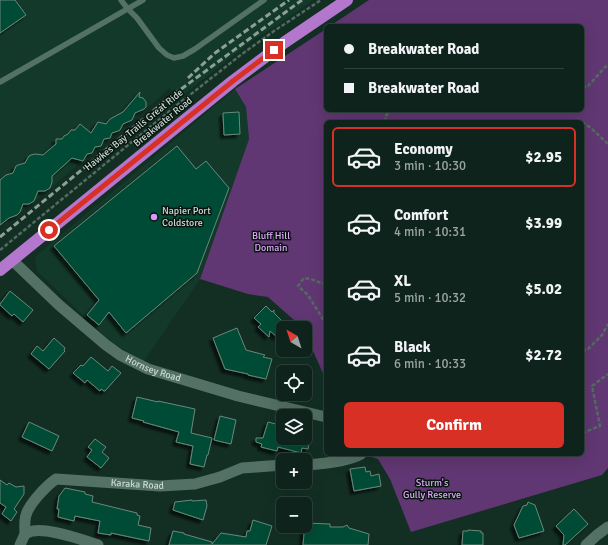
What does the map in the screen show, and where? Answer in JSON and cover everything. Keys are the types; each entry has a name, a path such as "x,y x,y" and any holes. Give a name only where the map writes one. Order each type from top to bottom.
{"highway":[{"name":"Breakwater Road","path":"0,270 233,81 285,42 347,0"}],"street":[{"name":"Hornsey Road","path":"12,260 59,305 101,341 120,355 136,364 238,396 324,417"},
{"path":"312,464 355,458 358,456"},
{"name":"Karaka Road","path":"25,534 25,517 28,510 40,493 56,479 160,486 196,484 220,477 242,468 276,466"},
{"path":"586,545 608,527"},
{"path":"20,545 25,534 32,531 42,530 98,545"}],"lane":[{"path":"121,0 137,18 159,48 166,55 174,58 183,56 264,0"},
{"path":"0,82 143,0"}],"path":[{"name":"Hawkes Bay Trails Great Ride","path":"0,250 177,105 242,54 321,0"},
{"path":"584,87 588,86 608,64"},
{"path":"584,123 608,144"},
{"path":"324,283 304,278 298,286 308,295 324,321"},
{"path":"584,350 586,350 602,335 608,324"},
{"path":"584,432 600,426 592,386 608,374"}],"shaded area":[{"path":"0,0 313,0 281,23 256,38 178,99 169,88 8,223 0,228"},
{"name":"Napier Port Coldstore","path":"235,89 246,107 249,139 200,279 144,361 112,343 37,271 35,257"}],"green space":[{"name":"Bluff Hill Domain","path":"369,0 608,0 608,468 602,475 411,532 390,479 378,459 369,456 584,456 584,120 324,120 324,376 312,349 312,321 295,321 268,297 248,294 200,279 249,139 246,107 235,89 324,30 324,112 584,112 584,24 333,24"}],"building":[{"path":"0,0 15,0 26,15 0,33"},
{"path":"140,92 139,97 143,98 146,102 146,107 144,109 135,113 132,120 123,124 120,130 112,133 110,138 104,139 101,146 95,147 92,153 87,154 83,161 72,158 52,176 50,188 45,191 38,191 34,201 29,204 23,204 17,215 9,218 0,225 0,180 6,175 13,173 16,166 25,163 29,156 35,154 43,155 56,144 56,139 62,139 71,130 75,130 80,124 91,133 98,122 106,124 110,119 123,112"},
{"path":"239,112 240,134 224,135 223,113"},
{"name":"Napier Port Coldstore","path":"177,146 196,169 206,161 229,188 197,273 126,333 109,312 99,325 87,315 99,300 54,246"},
{"path":"10,291 33,310 23,322 14,314 12,316 0,305"},
{"path":"266,306 272,312 274,310 274,313 282,321 276,321 276,336 270,331 269,337 258,327 261,324 254,318"},
{"path":"237,328 246,350 265,355 263,357 272,359 266,379 225,369 213,338"},
{"path":"54,338 65,348 65,351 49,369 31,354 37,346 43,351"},
{"path":"91,357 108,371 112,366 121,373 105,391 101,389 100,391 87,380 85,383 73,373 81,365 83,366"},
{"path":"137,397 195,409 191,433 212,438 204,467 190,464 193,446 176,442 179,432 132,418"},
{"path":"220,416 236,420 231,444 214,440"},
{"path":"29,422 59,436 52,451 22,437"},
{"path":"268,422 276,424 276,445 309,445 308,449 302,448 301,453 278,447 277,451 261,447 262,444 256,442 256,438 263,438"},
{"path":"95,439 106,447 102,452 109,458 101,468 87,457 92,450 88,447"},
{"path":"365,467 366,472 370,471 371,476 379,474 381,486 354,491 350,469"},
{"path":"0,480 7,485 9,483 16,487 24,486 24,494 14,509 17,512 11,521 2,514 6,507 0,503"},
{"path":"65,488 85,492 85,494 93,496 92,502 137,513 137,515 140,516 138,525 151,528 149,541 111,533 111,535 98,533 100,521 75,516 74,521 58,517 59,509 57,509 59,496"},
{"path":"206,500 207,506 203,520 173,510 175,502"},
{"path":"528,502 535,505 544,531 519,538 514,525 523,506 527,505"},
{"path":"574,509 588,524 565,545 563,545 564,535 556,526"},
{"path":"253,520 272,526 266,545 169,545 173,531 212,542 212,544 221,533 246,537 247,531 250,531"},
{"path":"312,523 330,524 330,527 343,527 347,525 349,528 369,534 368,545 303,545 304,533 312,533"},
{"path":"463,531 481,531 481,533 483,533 483,545 462,545"}],"railway":[{"path":"188,78 215,53 289,0"},
{"path":"0,237 169,98 302,0"}],"place":[{"name":"Napier Port Coldstore","path":"154,217"}],"route":[{"path":"49,230 233,81 274,50"}],"park label":[{"name":"Sturm's Gully Reserve","path":"432,488"}]}
